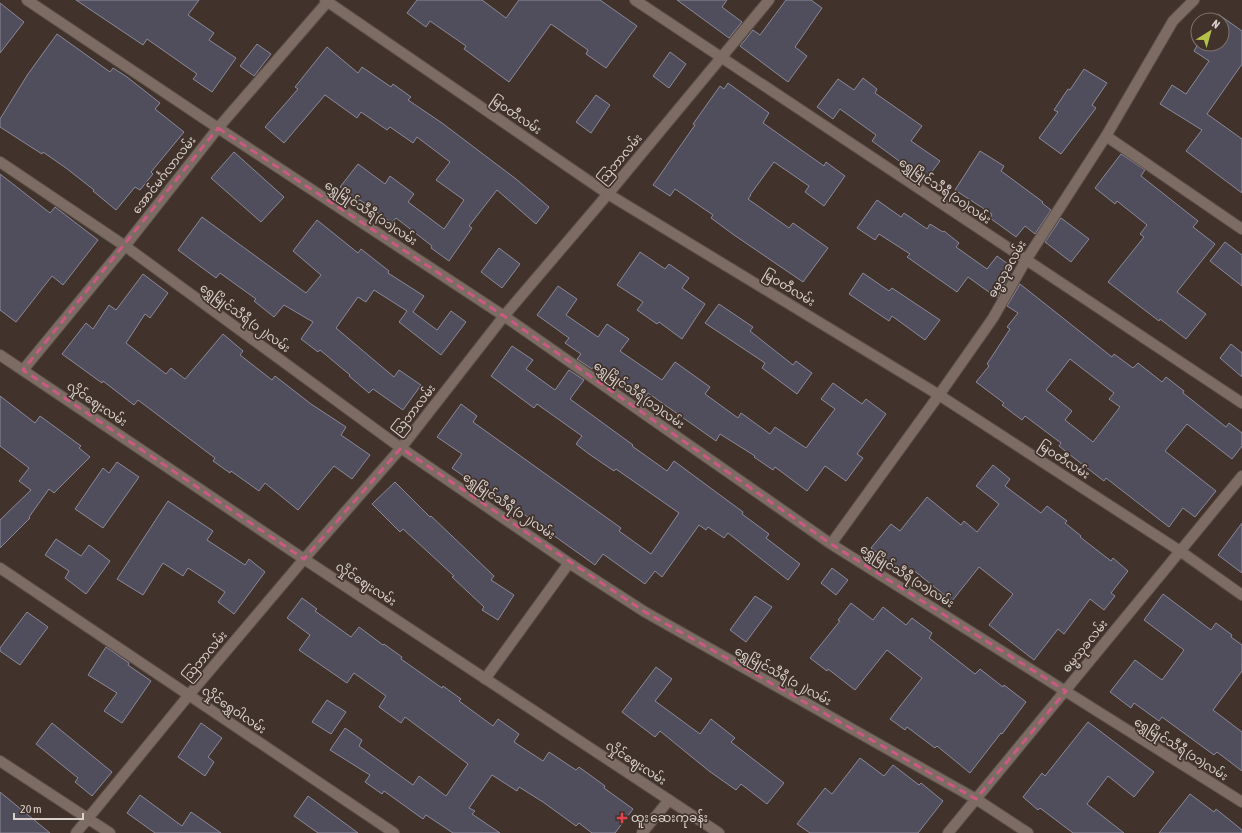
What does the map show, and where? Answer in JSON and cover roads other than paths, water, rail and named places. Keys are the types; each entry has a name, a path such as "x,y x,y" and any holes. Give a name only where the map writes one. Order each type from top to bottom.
{"street":[{"name":"ရွှေမြိုင်သီရီ (၁၁)လမ်း","path":"27,0 218,128 504,316 831,544 1242,802"},
{"name":"ရွှေမြိုင်သီရီ (၁၀)လမ်း","path":"634,0 1242,403"},
{"name":"သြဘာလမ်း","path":"76,833 189,695 304,559 401,448 504,316 608,194 769,0"},
{"name":"ဓမ္မသုခလမ်း","path":"831,544 994,318 1026,260 1106,136 1173,21 1194,0"},
{"name":"အောင်မင်္ဂလာလမ်း","path":"23,370 125,246 218,128 327,1"},
{"name":"မြဝတီလမ်း","path":"327,1 608,194 939,395 1180,551 1242,595"},
{"path":"1106,136 1242,229"},
{"name":"ရွှေမြိုင်သီရီ (၁၂)လမ်း","path":"0,162 125,246 401,448 569,563 645,612 976,799 1028,833"},
{"name":"လှိုင်ဈေးလမ်း","path":"0,354 304,559 719,833"},
{"name":"ဓမ္မသုခလမ်း","path":"948,833 1242,476"},
{"path":"485,679 569,563"},
{"name":"လှိုင်ရွှေဝါလမ်း","path":"0,568 394,833"},
{"path":"0,761 110,833"},
{"path":"642,833 669,800"}],"place":[{"name":"ထူး ဆေးကုခန်း","path":"622,818"}]}
